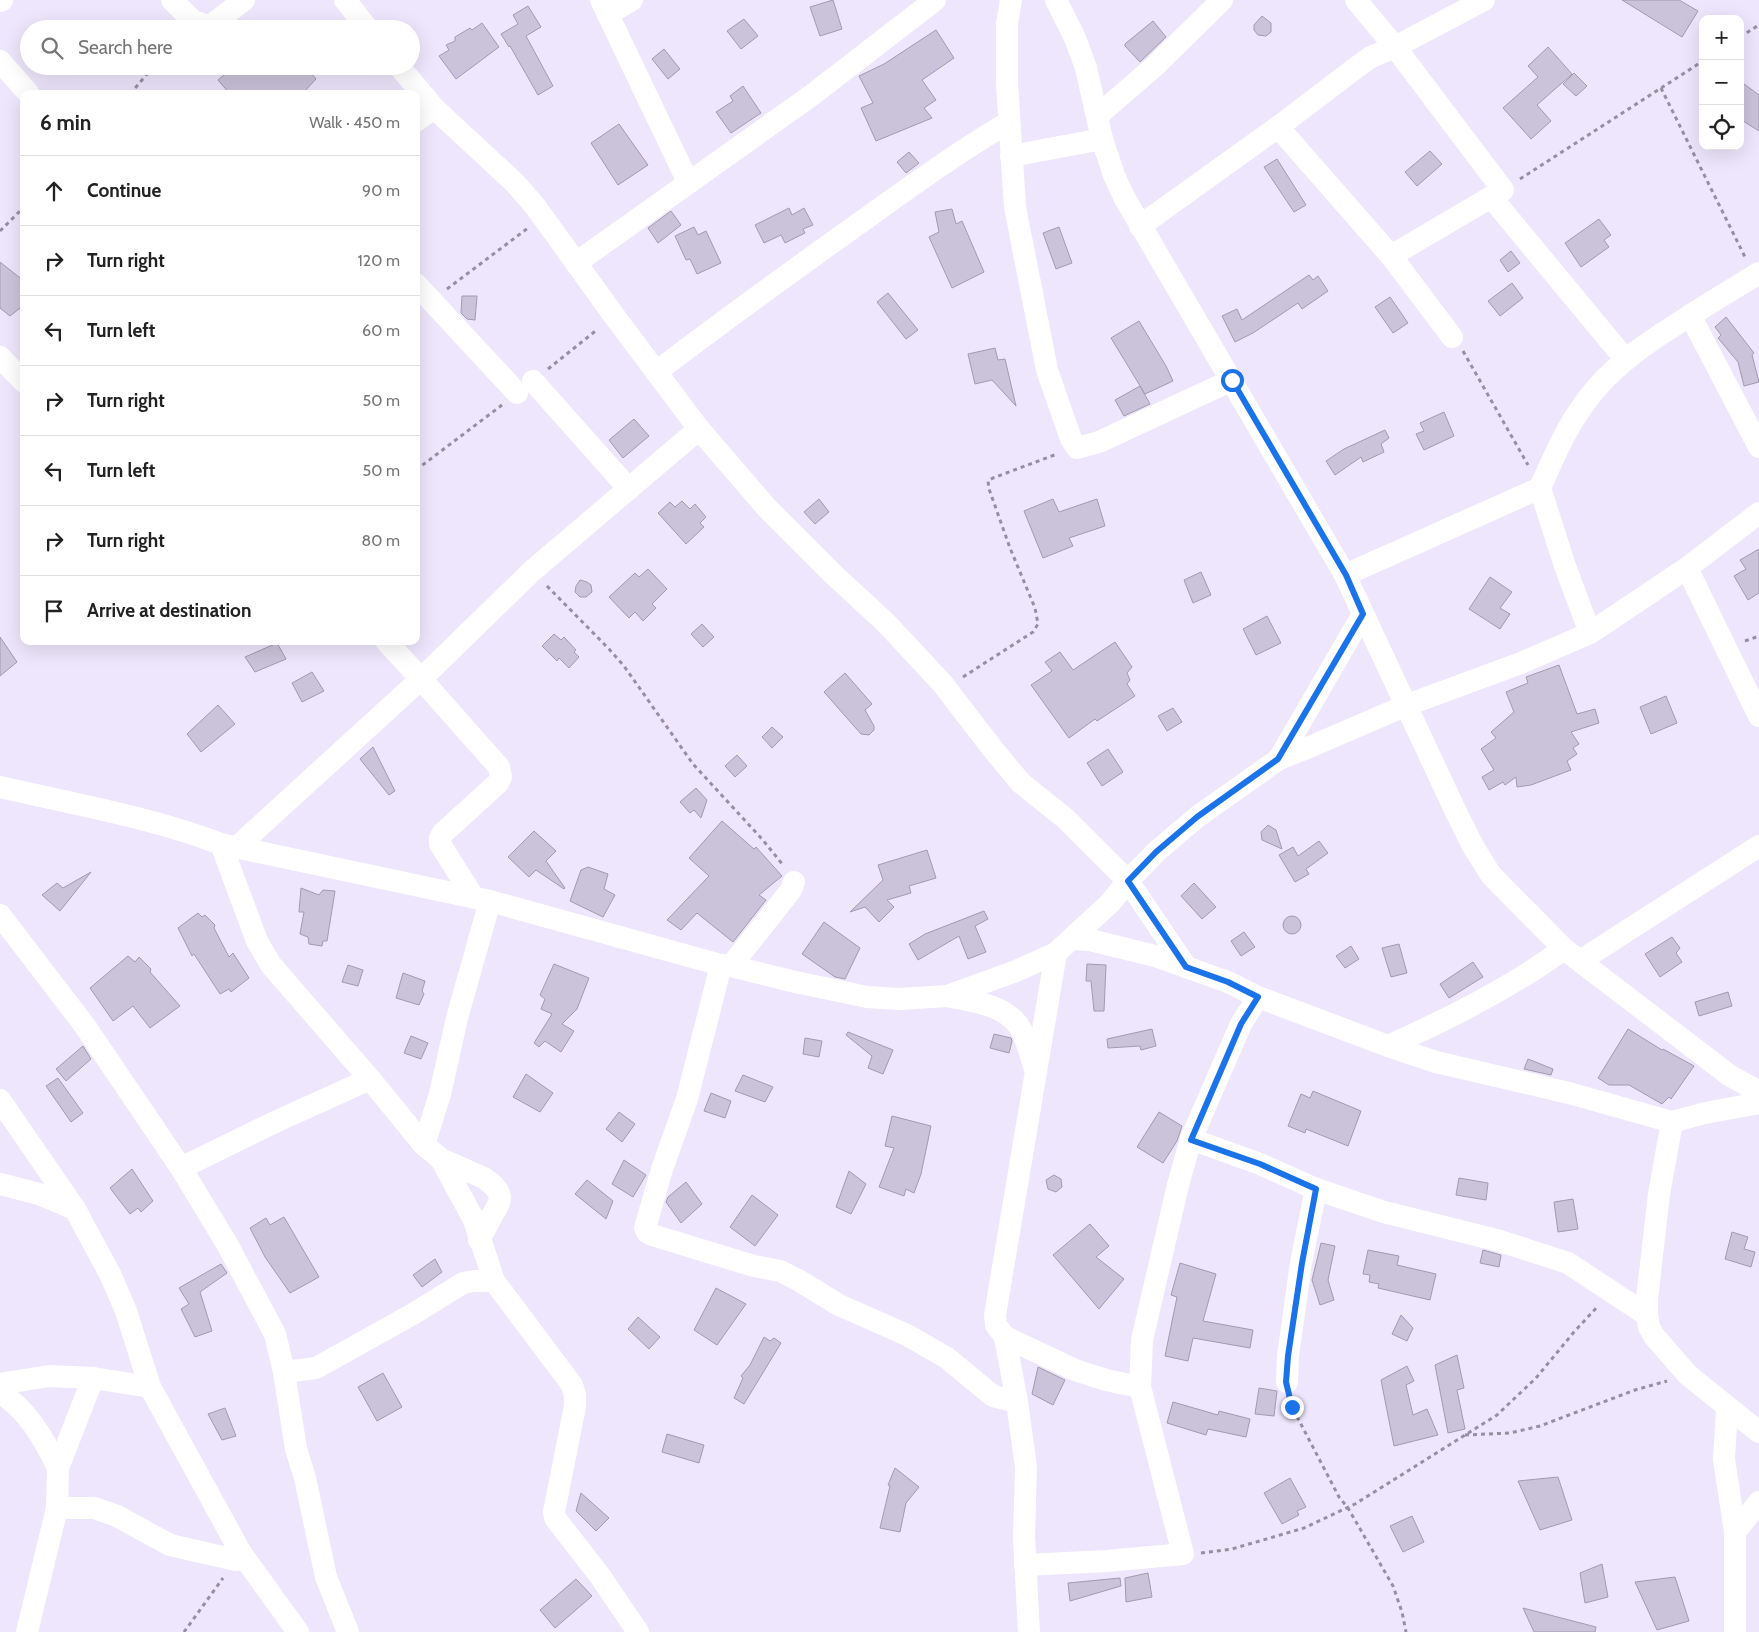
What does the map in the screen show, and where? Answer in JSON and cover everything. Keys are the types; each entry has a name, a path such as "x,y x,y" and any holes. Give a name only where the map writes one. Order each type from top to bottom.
{"street":[{"path":"172,0 192,20"},
{"path":"218,20 244,0"},
{"path":"345,0 361,20"},
{"path":"632,0 604,7 688,182"},
{"path":"576,263 812,95 935,0"},
{"path":"1011,0 1007,24 1007,50 1009,122 1016,208 1046,370 1068,433 1077,448 1099,442 1232,380"},
{"path":"1056,0 1075,38 1086,68 1102,139 1114,175 1140,226 1346,575 1456,812 1474,848 1491,875 1572,955 1730,1075 1759,1092"},
{"path":"1097,116 1155,66 1222,0"},
{"path":"1356,0 1395,47 1497,193 1625,359"},
{"path":"1140,226 1278,127 1357,67 1484,0"},
{"path":"0,61 25,90"},
{"path":"404,75 412,90"},
{"path":"425,114 515,183 543,216 699,429 767,508 833,574 886,623 946,688 1022,783 1066,819 1128,881 1186,967"},
{"path":"656,372 747,303 852,228 957,154 1009,122"},
{"path":"1278,127 1391,256 1452,337"},
{"path":"1011,156 1102,139"},
{"path":"1391,256 1497,193"},
{"path":"1590,633 1564,566 1540,488 1562,438 1599,385 1625,359 1664,331 1757,275"},
{"path":"424,305 525,387 630,489"},
{"path":"1690,315 1759,447"},
{"path":"0,356 20,378"},
{"path":"229,846 421,678 532,571 699,429"},
{"path":"1346,575 1540,488"},
{"path":"0,787 134,817 193,833 229,846 482,899 790,981 867,997 899,999 947,996 1016,971 1065,946 1110,903 1156,852 1197,817 1278,759 1406,705 1521,663 1590,633 1687,568 1759,513"},
{"path":"1687,568 1759,716"},
{"path":"1278,759 1363,614"},
{"path":"390,645 499,767 501,777 498,783 443,833 440,838 440,844 482,899 440,1094 432,1152"},
{"path":"229,846 262,952 271,965 432,1152 474,1220 494,1281 572,1385 575,1395 575,1406 554,1512 555,1518 600,1576 638,1632"},
{"path":"1388,1046 1432,1027 1536,970 1572,955 1759,846"},
{"path":"794,882 791,890 726,965 687,1099 662,1169 645,1228 652,1235 754,1266 780,1271 839,1305 907,1335 947,1358 993,1396 1017,1402"},
{"path":"0,915 85,1026 181,1168 227,1244 275,1334 284,1372 296,1449 305,1478 326,1577 348,1632"},
{"path":"1065,946 1115,946 1155,956 1228,982 1258,997 1436,1062 1569,1093 1672,1122 1714,1111 1759,1103"},
{"path":"1029,1632 1024,1537 1026,1467 1017,1402 1005,1338 996,1325 994,1315 1035,1071 1065,946"},
{"path":"947,996 993,1007 1008,1014 1020,1026 1035,1071"},
{"path":"1025,1565 1107,1561 1183,1554 1140,1387 1142,1340 1178,1185 1191,1140 1241,1024 1258,997"},
{"path":"181,1168 370,1079"},
{"path":"0,1100 75,1209 111,1276 122,1302 150,1387 238,1557 298,1632"},
{"path":"1672,1122 1659,1194 1647,1299 1649,1327 1654,1336 1688,1375 1759,1432"},
{"path":"1191,1140 1260,1164 1316,1189 1384,1212 1500,1241 1568,1263 1647,1315"},
{"path":"432,1152 484,1178 498,1191 499,1203 479,1240"},
{"path":"0,1184 39,1194 75,1209"},
{"path":"1286,1382 1302,1263 1316,1189"},
{"path":"284,1372 316,1368 413,1314 463,1283 494,1281"},
{"path":"1005,1338 1075,1370 1106,1380 1140,1387"},
{"path":"0,1384 49,1376 93,1378 150,1387"},
{"path":"27,1632 57,1508 58,1468 93,1378"},
{"path":"0,1393 10,1399 25,1415 50,1451 58,1468"},
{"path":"1727,1407 1724,1459 1735,1532 1736,1632"},
{"path":"1735,1532 1759,1502"},
{"path":"57,1508 94,1508 117,1516 170,1545 238,1557"}],"path":[{"path":"1744,34 1759,25"},
{"path":"1497,193 1699,64"},
{"path":"133,90 146,75"},
{"path":"1661,88 1757,275"},
{"path":"0,231 20,211"},
{"path":"424,305 543,216"},
{"path":"1452,337 1468,357 1540,488"},
{"path":"946,688 1033,632 1038,624 1035,608 1010,548 989,489 988,481 1047,457 1077,448"},
{"path":"532,571 624,666 693,764 762,839 790,874 794,882"},
{"path":"1183,1554 1232,1549 1304,1528 1348,1508 1497,1414 1512,1402 1536,1378 1591,1312 1614,1292"},
{"path":"1464,1435 1510,1433 1540,1426 1635,1390 1688,1375"},
{"path":"1286,1382 1292,1407 1338,1497 1348,1508 1393,1586 1402,1612 1406,1632"},
{"path":"184,1632 238,1557"}],"building":[{"path":"833,0 842,29 820,36 810,7"},
{"path":"1622,0 1679,0 1698,11 1682,37"},
{"path":"528,6 541,27 526,36 553,86 538,95 501,34 518,24 513,15"},
{"path":"1262,16 1271,23 1271,32 1266,36 1258,35 1254,30 1254,25"},
{"path":"744,19 758,36 741,49 727,31"},
{"path":"1153,21 1166,37 1140,62 1125,44"},
{"path":"482,23 499,47 456,79 439,56 449,50 446,45 455,41 455,37 470,28 472,30"},
{"path":"936,30 954,58 922,80 936,100 924,108 932,118 876,141 861,108 873,103 859,76 884,64"},
{"path":"1548,47 1572,74 1537,105 1551,121 1531,139 1503,108 1538,77 1528,66"},
{"path":"664,49 680,69 668,79 652,59"},
{"path":"1574,73 1587,86 1576,96 1563,84"},
{"path":"224,75 313,75 316,79 306,90 227,90 218,80"},
{"path":"1744,84 1759,95 1759,131 1744,122"},
{"path":"743,86 761,113 731,133 716,112 733,101 730,96"},
{"path":"619,124 648,165 618,185 591,143"},
{"path":"1430,151 1442,164 1417,186 1405,172"},
{"path":"909,152 919,163 906,173 897,162"},
{"path":"1277,159 1306,205 1294,212 1264,167"},
{"path":"789,208 792,215 804,208 813,225 803,229 805,233 785,243 781,235 764,243 755,225"},
{"path":"952,209 956,224 962,221 984,272 952,288 929,237 939,232 935,212"},
{"path":"671,211 681,225 658,243 648,228"},
{"path":"1599,219 1611,235 1604,240 1609,247 1581,267 1565,243"},
{"path":"694,227 698,235 706,231 721,263 697,274 690,259 686,260 675,236"},
{"path":"1059,227 1072,263 1056,269 1043,233"},
{"path":"1511,251 1520,263 1508,272 1500,260"},
{"path":"0,262 20,278 20,308 10,316 0,308"},
{"path":"1309,275 1313,280 1318,276 1328,291 1302,309 1298,303 1253,333 1235,342 1222,316 1237,309 1242,320"},
{"path":"1512,283 1523,298 1500,316 1488,301"},
{"path":"888,293 918,330 906,339 877,302"},
{"path":"462,296 477,296 475,320 467,319 461,313"},
{"path":"1390,297 1408,323 1393,333 1375,307"},
{"path":"1726,317 1754,353 1752,355 1759,382 1744,386 1738,362 1718,338 1721,335 1715,327"},
{"path":"1139,321 1173,381 1145,394 1111,338"},
{"path":"995,348 998,360 1005,359 1016,406 992,380 975,384 968,354"},
{"path":"1140,386 1150,404 1124,416 1115,400"},
{"path":"1444,412 1454,436 1424,450 1416,434 1424,431 1420,423"},
{"path":"634,419 649,436 623,458 609,440"},
{"path":"1385,430 1389,438 1381,444 1384,452 1363,462 1361,457 1335,475 1326,461 1344,449"},
{"path":"819,499 829,512 815,524 804,512"},
{"path":"1053,499 1059,512 1097,499 1105,526 1069,538 1073,546 1043,558 1024,511"},
{"path":"682,501 690,509 695,504 706,517 700,523 704,527 686,544 658,513 670,502 675,507"},
{"path":"1759,549 1759,593 1748,600 1734,576 1746,569 1740,560"},
{"path":"648,569 667,589 652,604 656,608 643,621 635,612 629,618 609,597 635,573 639,577"},
{"path":"1201,572 1211,595 1193,603 1184,580"},
{"path":"1490,577 1512,592 1500,608 1510,614 1500,629 1469,609"},
{"path":"580,580 591,585 592,592 586,597 580,597 575,592"},
{"path":"1267,616 1281,643 1256,655 1243,629"},
{"path":"702,624 714,637 703,647 691,634"},
{"path":"554,634 561,640 564,637 576,650 574,652 579,657 569,668 559,658 557,661 542,646"},
{"path":"0,637 17,662 0,676"},
{"path":"1115,642 1132,667 1127,673 1130,680 1127,684 1135,696 1097,721 1095,719 1069,738 1031,685 1052,671 1045,662 1060,652 1073,670"},
{"path":"272,645 278,645 286,659 255,672 245,657"},
{"path":"1559,665 1577,714 1595,709 1599,723 1571,732 1579,744 1573,748 1577,754 1567,761 1571,770 1531,785 1517,787 1516,777 1505,785 1503,782 1489,790 1482,777 1494,770 1481,749 1496,738 1491,732 1514,712 1506,692 1528,683 1526,677"},
{"path":"312,672 324,691 302,702 292,683"},
{"path":"845,673 872,704 865,710 874,726 874,730 869,735 861,734 824,692"},
{"path":"1666,696 1677,723 1651,734 1640,707"},
{"path":"218,705 235,724 201,752 187,734"},
{"path":"1173,708 1182,722 1167,731 1158,716"},
{"path":"772,727 783,737 772,748 762,737"},
{"path":"373,747 395,791 389,795 360,759"},
{"path":"1108,749 1123,772 1102,786 1087,763"},
{"path":"737,755 747,766 735,777 725,766"},
{"path":"696,788 707,800 701,818 694,810 690,813 680,802"},
{"path":"722,821 754,849 756,847 782,876 759,895 766,900 733,942 697,913 681,930 667,920 709,876 689,858"},
{"path":"1268,825 1276,830 1282,849 1262,840 1261,832"},
{"path":"534,831 556,851 546,861 564,889 536,870 529,877 508,857"},
{"path":"1319,841 1328,853 1306,869 1309,874 1295,882 1279,855 1293,847 1298,856"},
{"path":"927,850 936,878 909,886 911,893 887,900 894,907 879,922 865,907 850,912 883,880 878,865"},
{"path":"588,867 608,874 604,889 615,895 603,917 570,901 581,870"},
{"path":"91,872 60,911 42,895 57,883 63,888"},
{"path":"1194,883 1216,907 1202,919 1181,896"},
{"path":"301,888 319,895 323,890 335,891 327,941 323,941 322,946 309,944 308,937 300,934 304,912 299,912"},
{"path":"984,911 988,919 975,926 986,952 968,959 959,936 918,960 909,944 925,934"},
{"path":"198,913 202,917 205,915 215,925 214,928 229,957 233,953 249,978 231,992 229,989 220,994 194,954 192,956 178,928"},
{"path":"1292,916 1298,919 1301,925 1298,931 1292,934 1286,931 1283,925 1286,919"},
{"path":"824,922 860,948 845,979 835,977 802,954"},
{"path":"1244,932 1255,947 1241,956 1231,941"},
{"path":"1672,937 1680,948 1676,953 1682,962 1660,977 1645,954"},
{"path":"1399,944 1407,973 1391,977 1382,948"},
{"path":"1351,946 1359,959 1345,968 1336,956"},
{"path":"128,956 135,962 139,957 151,969 150,972 180,1006 150,1028 133,1006 113,1021 90,988"},
{"path":"1473,962 1483,977 1449,998 1440,984"},
{"path":"554,964 589,978 577,1009 562,1024 574,1031 561,1052 545,1041 539,1047 534,1043 552,1014 541,1009 545,999 540,995"},
{"path":"1087,964 1106,965 1104,1011 1094,1011 1091,981 1086,981"},
{"path":"348,965 363,970 358,986 342,982"},
{"path":"403,973 425,981 422,991 424,994 419,1005 396,998"},
{"path":"1728,992 1732,1006 1699,1016 1695,1002"},
{"path":"1152,1029 1156,1046 1141,1050 1140,1046 1108,1048 1107,1039"},
{"path":"1628,1029 1662,1050 1694,1066 1671,1099 1669,1097 1662,1104 1629,1085 1609,1085 1598,1078"},
{"path":"848,1032 893,1050 883,1074 868,1068 872,1056 846,1035"},
{"path":"994,1034 1011,1038 1009,1053 990,1048"},
{"path":"411,1036 428,1043 421,1059 404,1053"},
{"path":"805,1038 822,1041 819,1057 803,1054"},
{"path":"83,1046 91,1059 66,1081 56,1069"},
{"path":"1528,1059 1553,1069 1551,1075 1524,1069"},
{"path":"526,1074 553,1093 540,1112 513,1097"},
{"path":"743,1075 773,1087 765,1102 735,1091"},
{"path":"58,1078 83,1113 71,1122 46,1086"},
{"path":"1313,1091 1361,1111 1348,1146 1306,1129 1305,1133 1288,1126 1301,1094 1310,1098"},
{"path":"711,1093 731,1101 725,1118 704,1111"},
{"path":"619,1112 635,1124 622,1142 606,1129"},
{"path":"1159,1112 1182,1126 1177,1141 1163,1163 1137,1147"},
{"path":"892,1116 931,1126 921,1174 914,1193 906,1189 904,1196 879,1187 894,1148 885,1146"},
{"path":"624,1160 646,1175 633,1197 612,1184"},
{"path":"132,1169 153,1201 141,1212 138,1208 130,1214 110,1188"},
{"path":"849,1171 866,1184 851,1214 836,1207"},
{"path":"1054,1175 1061,1179 1062,1187 1056,1192 1048,1189 1046,1180"},
{"path":"1459,1178 1488,1183 1486,1200 1456,1195"},
{"path":"587,1180 613,1201 606,1219 575,1194"},
{"path":"686,1182 702,1204 681,1223 666,1202 668,1197"},
{"path":"752,1195 778,1215 755,1246 730,1227"},
{"path":"1573,1199 1578,1229 1558,1232 1554,1202"},
{"path":"284,1217 319,1277 290,1293 265,1257 250,1228 266,1218 270,1225"},
{"path":"1090,1224 1109,1246 1096,1257 1124,1279 1099,1309 1053,1255"},
{"path":"1732,1232 1748,1237 1744,1249 1755,1252 1751,1267 1725,1259"},
{"path":"1321,1243 1335,1246 1328,1280 1334,1300 1320,1305 1312,1280"},
{"path":"1368,1250 1399,1256 1397,1265 1436,1274 1430,1300 1378,1288 1379,1284 1369,1282 1370,1275 1363,1274"},
{"path":"1483,1250 1501,1255 1499,1267 1480,1263"},
{"path":"435,1259 442,1272 422,1287 413,1275"},
{"path":"1180,1263 1216,1274 1203,1321 1253,1330 1250,1348 1193,1338 1188,1361 1165,1356 1177,1297 1171,1295"},
{"path":"221,1264 227,1273 200,1292 212,1331 195,1337 181,1309 189,1304 179,1288"},
{"path":"716,1288 746,1304 717,1345 694,1330"},
{"path":"1401,1315 1413,1328 1407,1341 1392,1334"},
{"path":"638,1317 660,1337 649,1349 628,1329"},
{"path":"764,1337 770,1341 774,1338 781,1343 744,1404 734,1398 743,1378 741,1376 750,1365"},
{"path":"1457,1355 1464,1388 1457,1390 1465,1429 1448,1433 1435,1365"},
{"path":"1407,1366 1414,1381 1406,1385 1413,1415 1427,1409 1438,1435 1394,1446 1381,1380"},
{"path":"1038,1367 1065,1380 1053,1405 1032,1394"},
{"path":"383,1373 402,1407 377,1421 358,1387"},
{"path":"1259,1388 1277,1391 1274,1416 1255,1414"},
{"path":"1173,1402 1218,1415 1219,1411 1250,1419 1246,1437 1208,1429 1206,1435 1167,1423"},
{"path":"225,1408 236,1436 222,1440 208,1414"},
{"path":"667,1434 704,1445 699,1463 662,1452"},
{"path":"895,1468 919,1487 906,1503 900,1532 880,1528 890,1486 888,1485"},
{"path":"1558,1477 1572,1520 1540,1530 1518,1481"},
{"path":"1290,1478 1306,1507 1297,1511 1299,1515 1282,1524 1264,1493"},
{"path":"581,1493 609,1518 596,1531 576,1511"},
{"path":"1412,1516 1424,1542 1403,1552 1390,1526"},
{"path":"1602,1564 1608,1597 1585,1603 1580,1573"},
{"path":"1148,1573 1152,1597 1126,1602 1125,1578"},
{"path":"1675,1577 1689,1621 1657,1630 1635,1582"},
{"path":"1120,1578 1121,1586 1070,1601 1068,1583"},
{"path":"576,1579 592,1596 555,1628 540,1610"},
{"path":"1523,1608 1596,1627 1595,1632 1534,1632"}],"route":[{"path":"1232,380 1346,575 1363,614 1278,759 1197,817 1156,852 1128,881 1186,967 1228,982 1258,997 1241,1024 1191,1140 1260,1164 1316,1189 1302,1263 1288,1356 1286,1382 1292,1407"}]}
